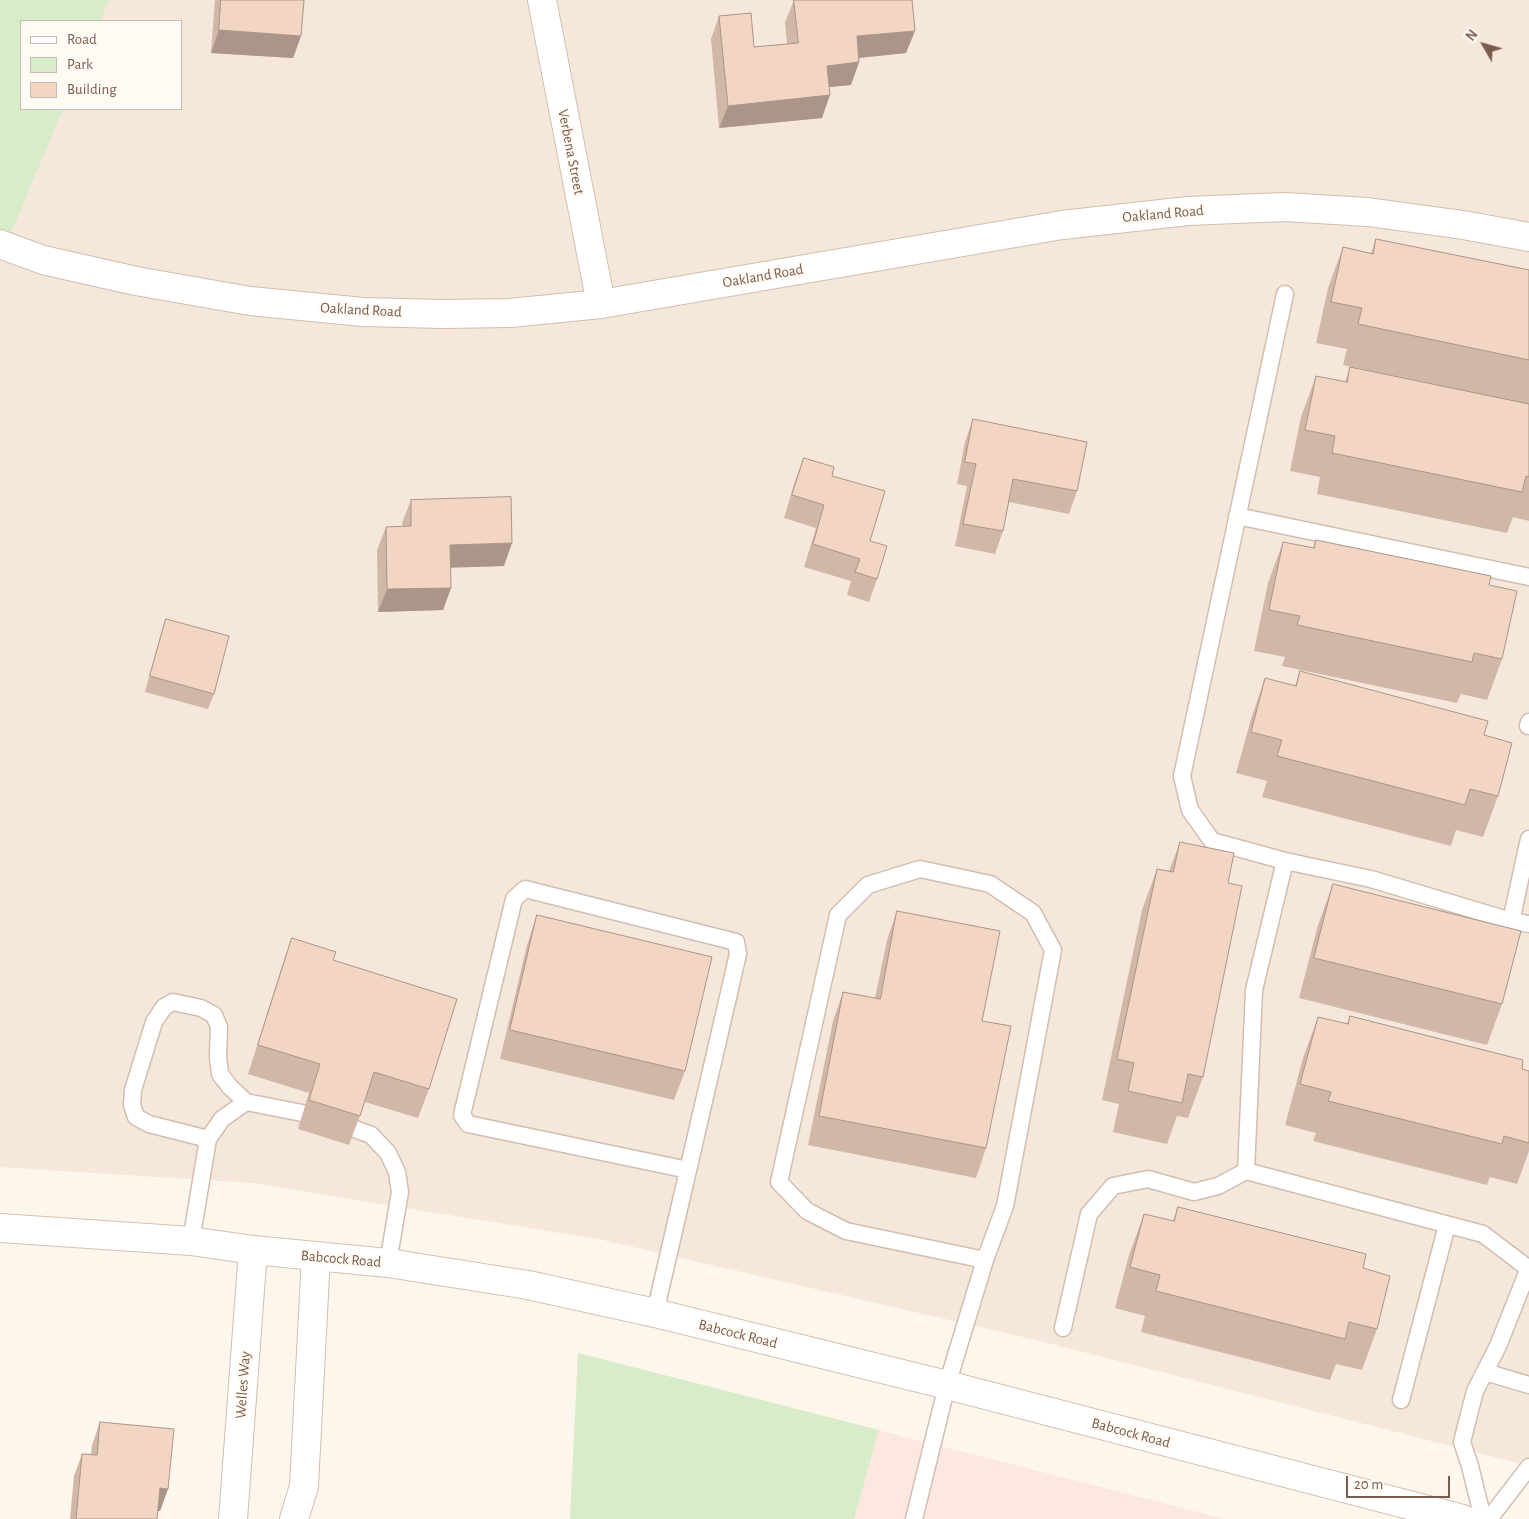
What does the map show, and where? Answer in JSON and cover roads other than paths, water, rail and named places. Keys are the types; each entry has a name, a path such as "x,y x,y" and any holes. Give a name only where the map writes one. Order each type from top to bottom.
{"street":[{"name":"Verbena Street","path":"542,0 601,304"},
{"name":"Oakland Road","path":"0,244 43,260 136,281 250,301 363,312 442,314 510,313 601,304 1062,224 1188,211 1284,207 1368,212 1463,224 1529,237"},
{"name":"Babcock Road","path":"0,1228 191,1241 253,1250 388,1263 528,1285 655,1313 947,1385 1462,1519"},
{"name":"Welles Way","path":"233,1519 253,1250"},
{"path":"294,1519 304,1486 316,1256"}],"lane":[{"path":"1285,294 1182,776 1190,810 1212,841 1285,861 1371,879 1511,922 1529,924"},
{"path":"1237,516 1529,577"},
{"path":"1511,922 1529,839"},
{"path":"1246,1170 1254,990 1285,861"},
{"path":"914,1519 947,1385 985,1260 1005,1206 1053,950 1033,913 990,884 920,869 868,885 838,915 779,1182 807,1211 846,1231 985,1260"},
{"path":"655,1313 738,954 736,942 525,889 514,899 462,1115 468,1124 688,1170"},
{"path":"208,1139 149,1124 136,1117 132,1106 133,1090 154,1022 164,1007 173,1002 201,1008 214,1015 219,1027 218,1056 220,1074 230,1087 246,1102 302,1113"},
{"path":"191,1241 208,1139 222,1118 246,1102"},
{"path":"355,1128 371,1135 377,1141 388,1153 398,1172 400,1192 388,1263"},
{"path":"1063,1328 1088,1214 1113,1186 1148,1179 1194,1192 1218,1186 1246,1170 1483,1234 1529,1269 1498,1346 1476,1391 1462,1442 1484,1519"},
{"path":"1402,1400 1447,1225"},
{"path":"1485,1372 1529,1384"},
{"path":"1490,1519 1529,1467"}]}
